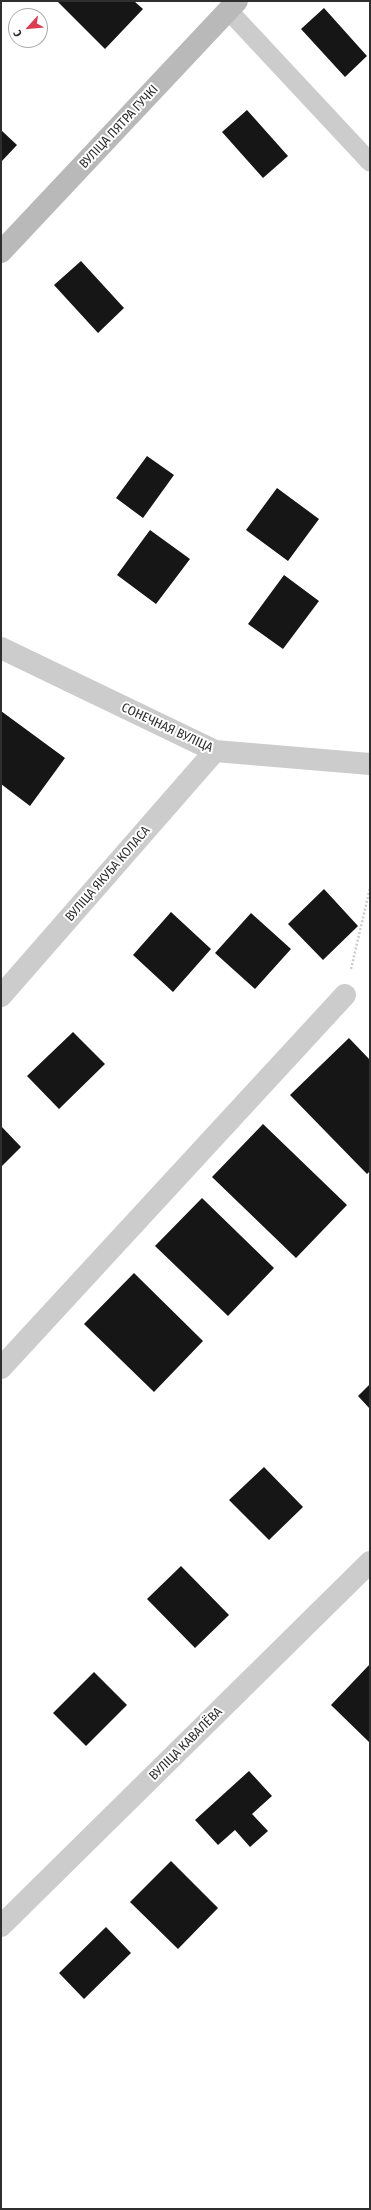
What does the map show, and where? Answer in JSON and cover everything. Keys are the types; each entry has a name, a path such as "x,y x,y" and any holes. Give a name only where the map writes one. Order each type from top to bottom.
{"street":[{"name":"ВУЛІЦА ПЯТРА ГУЧКІ","path":"1,252 233,6"},
{"name":"СОНЕЧНАЯ ВУЛІЦА","path":"3,652 215,751 370,764"},
{"name":"ВУЛІЦА ЯКУБА КОЛАСА","path":"1,996 215,751"},
{"path":"1,1368 345,995"},
{"name":"ВУЛІЦА КАВАЛЁВА","path":"1,1926 370,1562"}],"lane":[{"path":"233,6 370,162"}],"path":[{"path":"345,995 370,888"}],"building":[{"path":"57,1 134,1 143,9 105,49"},
{"path":"324,8 367,56 345,77 301,29"},
{"path":"247,110 288,156 263,178 222,132"},
{"path":"1,130 17,145 1,162"},
{"path":"81,261 124,308 98,333 54,285"},
{"path":"147,456 174,475 143,518 116,498"},
{"path":"277,488 319,519 288,561 246,530"},
{"path":"150,530 190,559 156,604 117,575"},
{"path":"284,575 319,601 283,649 248,624"},
{"path":"1,711 65,758 30,806 1,784"},
{"path":"324,889 358,926 323,960 288,924"},
{"path":"171,912 211,949 173,992 133,955"},
{"path":"251,913 291,949 255,989 215,953"},
{"path":"73,1032 105,1064 59,1109 27,1076"},
{"path":"349,1038 370,1060 370,1171 367,1174 290,1095"},
{"path":"263,1124 347,1205 296,1258 212,1177"},
{"path":"1,1126 21,1147 1,1167"},
{"path":"202,1198 274,1268 228,1316 155,1246"},
{"path":"134,1273 203,1341 154,1392 84,1324"},
{"path":"370,1384 370,1409 358,1396"},
{"path":"264,1467 303,1507 269,1540 229,1500"},
{"path":"181,1566 229,1615 195,1648 147,1599"},
{"path":"370,1664 370,1741 369,1742 331,1705"},
{"path":"94,1672 127,1705 86,1746 53,1713"},
{"path":"249,1771 272,1796 252,1814 268,1831 250,1847 235,1830 218,1845 195,1820"},
{"path":"171,1861 218,1908 178,1949 130,1902"},
{"path":"106,1927 131,1953 84,1999 59,1973"}]}
